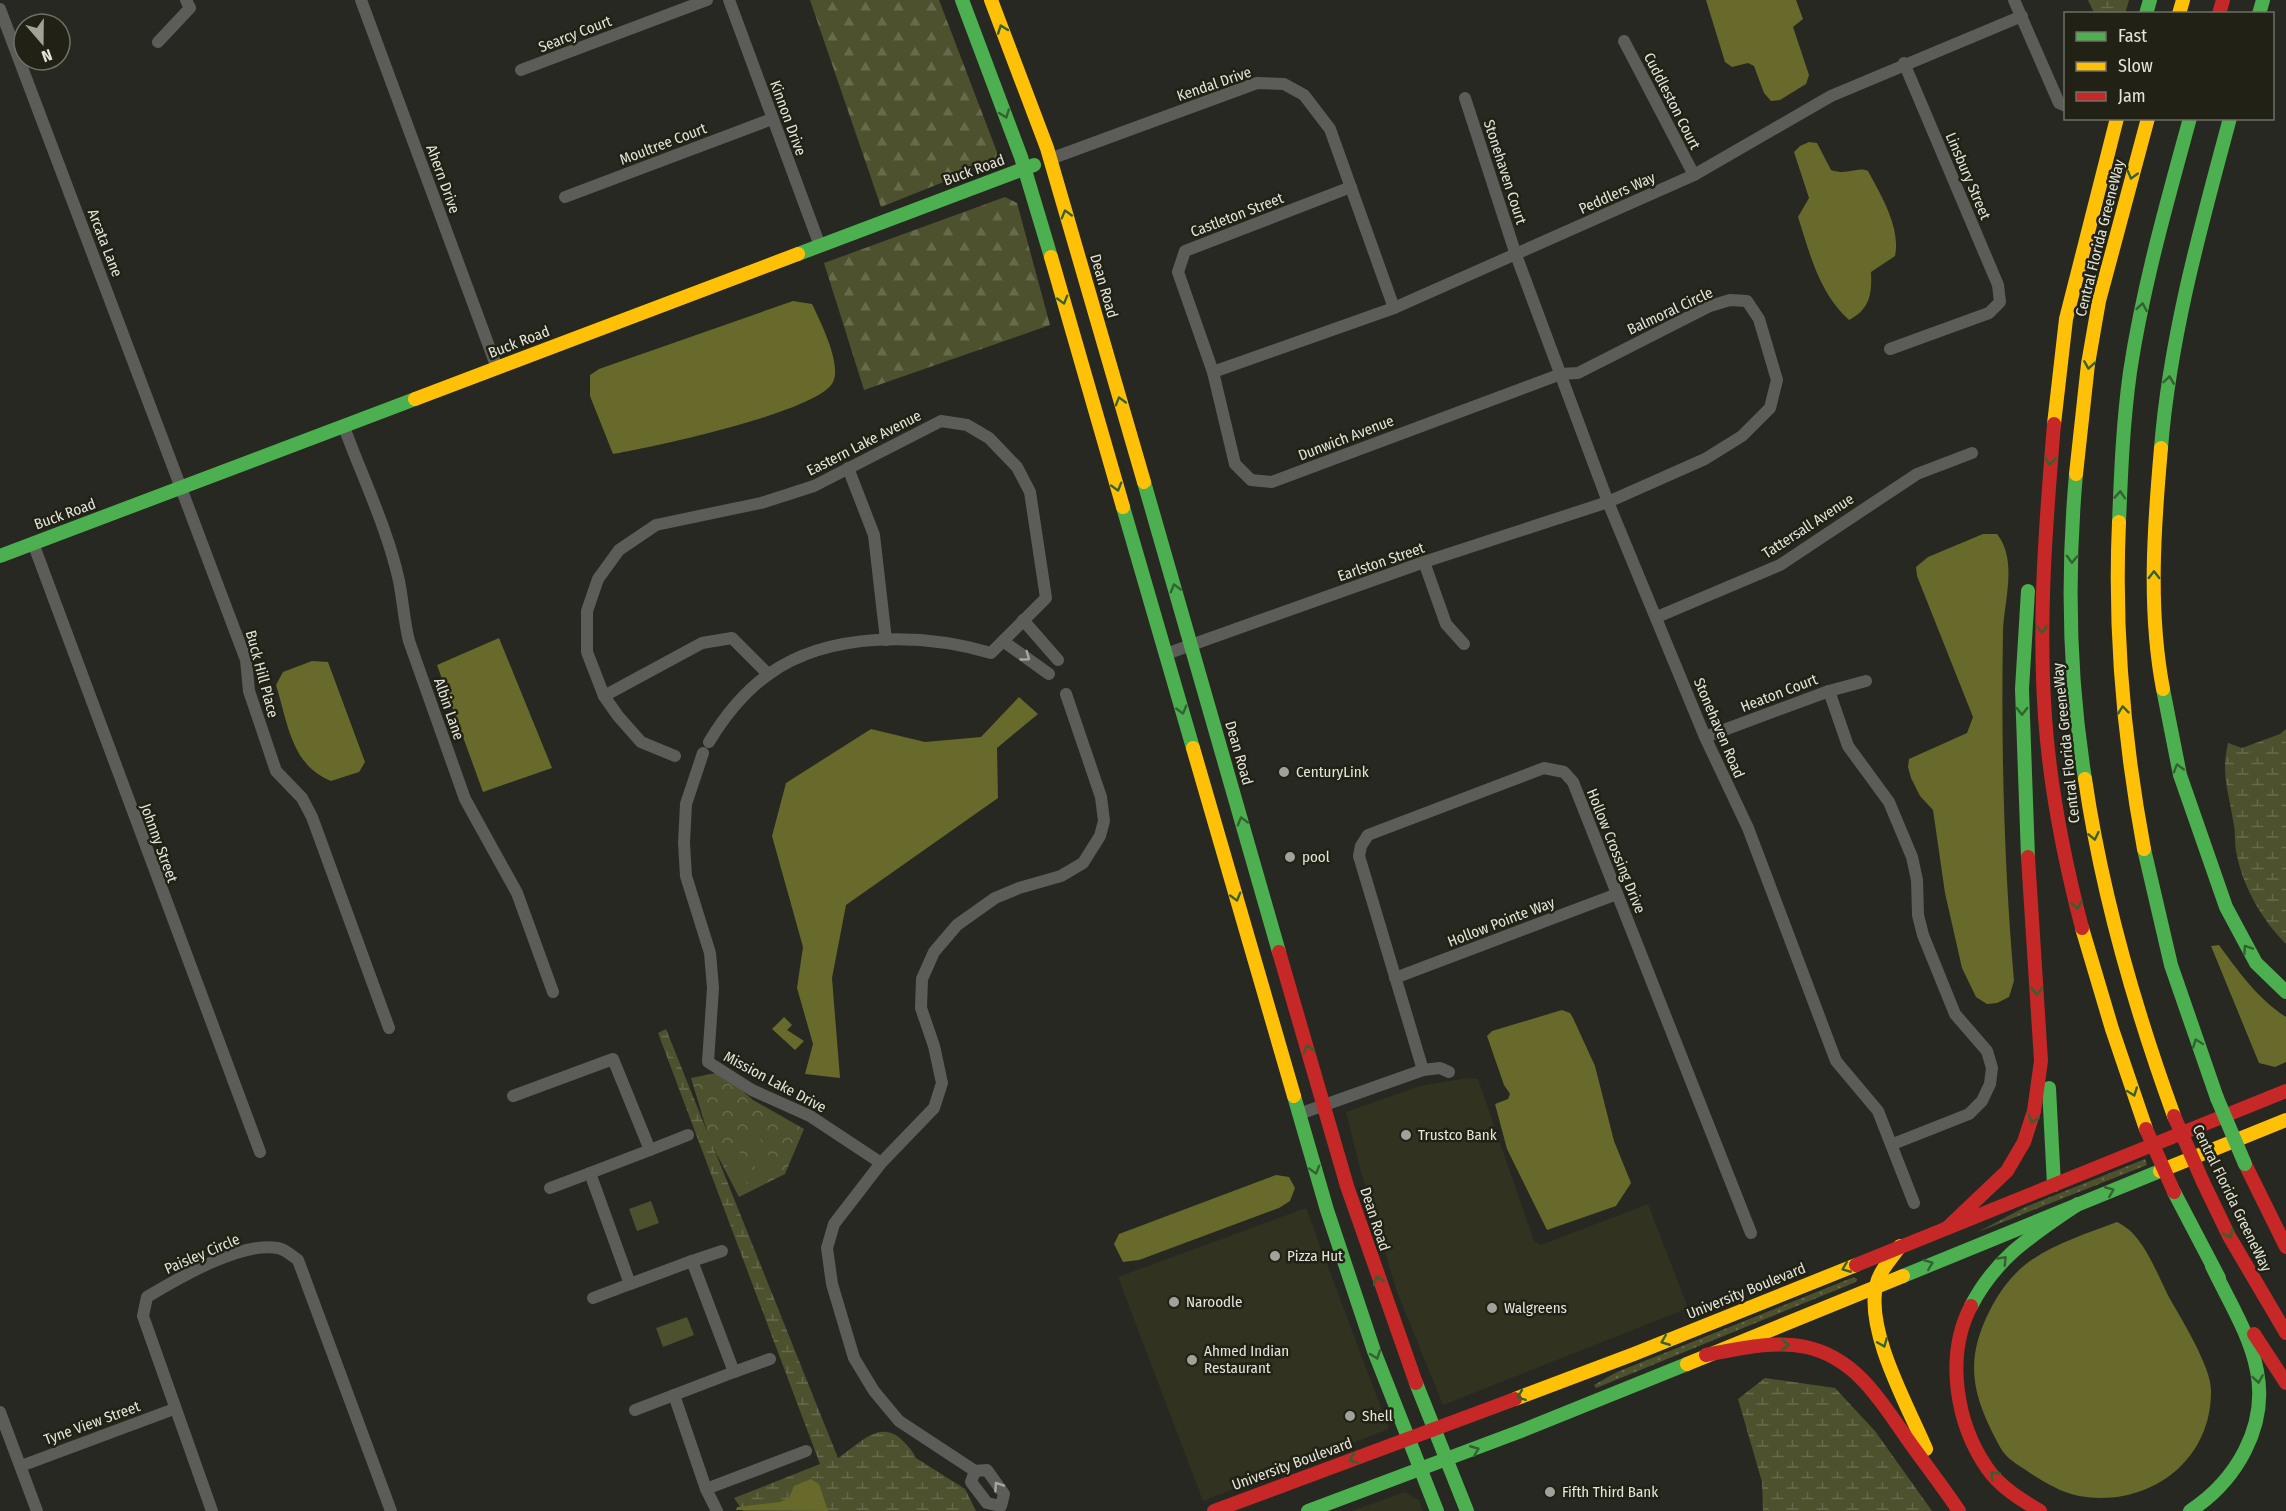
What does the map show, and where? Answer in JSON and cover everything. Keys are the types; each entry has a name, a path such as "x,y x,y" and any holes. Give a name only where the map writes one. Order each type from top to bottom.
{"main road":[{"path":"962,0 1024,169 1344,1265 1437,1511"},
{"name":"Dean Road","path":"991,0 1050,159 1324,1105 1380,1287 1467,1511"},
{"path":"2116,120 2065,322 2043,529 2041,612 2045,707 2056,797 2077,908 2096,983 2146,1129 2252,1355 2259,1381 2259,1407 2251,1439 2235,1469 2215,1493 2190,1511"},
{"name":"Central Florida GreeneWay","path":"2147,120 2099,300 2086,379 2076,478 2072,638 2079,731 2090,816 2112,920 2148,1044 2174,1116 2203,1182 2229,1236 2286,1333"},
{"name":"Central Florida GreeneWay","path":"2189,120 2143,301 2126,406 2117,531 2117,625 2128,755 2148,870 2166,948 2217,1098 2245,1164 2286,1247"},
{"path":"2229,120 2199,229 2178,322 2164,410 2157,484 2154,579 2159,664 2177,766 2227,911 2245,948 2273,983 2286,992"},
{"name":"Buck Road","path":"0,556 1050,159"},
{"path":"1948,1227 1965,1208 1995,1185 2021,1150 2036,1109 2041,1061 2024,787 2022,698 2030,565 2043,529"},
{"path":"2041,1061 2048,1083 2054,1185"},
{"name":"University Boulevard","path":"1214,1511 1624,1357 2286,1091"},
{"path":"1308,1511 1446,1460 2286,1120"},
{"path":"2040,1511 2011,1492 1988,1468 1972,1444 1964,1424 1956,1391 1957,1360 1962,1328 1984,1282 2006,1256 2078,1204"},
{"path":"1900,1246 1881,1271 1875,1286 1872,1304 1878,1329 1938,1481"},
{"path":"2212,1266 2286,1383"},
{"path":"1706,1355 1781,1344 1829,1353 1847,1364 1868,1382 1959,1511"}],"street":[{"path":"158,42 190,9 186,0"},
{"name":"Ahern Drive","path":"362,0 497,368"},
{"name":"Searcy Court","path":"521,70 707,0"},
{"name":"Kinnon Drive","path":"729,0 820,246"},
{"path":"2014,0 2060,103 2064,105"},
{"name":"Arcata Lane","path":"0,9 182,488"},
{"name":"Peddlers Way","path":"1213,372 1394,308 1516,255 1694,175 1831,96 1904,63 2022,16"},
{"name":"Cuddleston Court","path":"1624,41 1694,175"},
{"name":"Linsbury Street","path":"1890,349 1989,313 2000,302 1998,285 1904,63"},
{"name":"Kendal Drive","path":"1050,159 1257,83 1284,84 1304,95 1330,129 1394,308"},
{"name":"Stonehaven Court","path":"1465,98 1516,255"},
{"name":"Moultree Court","path":"565,197 772,119"},
{"name":"Castleton Street","path":"1213,372 1178,272 1185,251 1352,187"},
{"name":"Stonehaven Road","path":"1516,255 1608,502 1705,737 1748,828 1836,1061 1878,1111 1893,1144 1914,1203"},
{"name":"Balmoral Circle","path":"1561,374 1578,373 1710,306 1730,300 1747,301 1759,319 1777,380 1770,408 1742,436 1705,459 1608,502"},
{"name":"Dunwich Avenue","path":"1213,372 1235,464 1251,480 1272,482 1561,374"},
{"name":"Eastern Lake Avenue","path":"675,756 641,742 604,696 588,652 587,611 598,579 619,550 656,525 760,503 814,486 941,421 967,425 989,438 1017,467 1030,492 1046,598 991,653 925,641 886,640 833,646 791,661 768,674 722,720 706,748"},
{"name":"Albin Lane","path":"344,426 392,556 400,582 402,614 409,641 465,799 517,893 553,992"},
{"name":"Tattersall Avenue","path":"1657,617 1780,565 1917,474 1972,453"},
{"path":"848,468 874,535 886,640"},
{"name":"Buck Hill Place","path":"182,488 246,660 249,691 276,771 302,798 312,817 389,1028"},
{"name":"Earlston Street","path":"1166,654 1424,562 1608,502"},
{"name":"Johnny Street","path":"33,543 260,1152"},
{"path":"1424,562 1446,624 1464,644"},
{"path":"1023,620 1058,660"},
{"path":"604,696 702,643 732,638 768,674"},
{"path":"1003,641 1048,674"},
{"name":"Heaton Court","path":"1705,737 1829,690 1866,681"},
{"path":"1829,690 1848,746 1889,802 1912,857 1917,880 1918,915 1923,935 1955,1014 1987,1051 1992,1068 1990,1084 1982,1101 1969,1114 1893,1144"},
{"path":"975,1471 971,1482 987,1503 1002,1509 1004,1494 987,1470 975,1471 899,1421 874,1391 854,1358 832,1284 827,1248 834,1224 881,1163 934,1108 942,1083 934,1046 921,1008 922,979 934,952 957,925 995,898 1019,888 1061,876 1083,863 1100,836 1104,821 1101,796 1066,694"},
{"name":"Mission Lake Drive","path":"706,748 686,804 684,843 686,876 710,954 713,988 708,1062 752,1090 810,1116 881,1163"},
{"name":"Hollow Crossing Drive","path":"1423,1070 1359,856 1361,846 1368,835 1544,768 1554,768 1564,772 1573,782 1751,1233"},
{"name":"Hollow Pointe Way","path":"1395,978 1617,894"},
{"path":"513,1096 613,1059 650,1150"},
{"path":"1299,1114 1423,1070 1440,1068 1449,1072"},
{"path":"550,1188 688,1135"},
{"path":"590,1173 630,1284"},
{"name":"Paisley Circle","path":"212,1511 143,1316 147,1298 180,1277 259,1247 280,1248 298,1260 391,1511"},
{"path":"593,1298 722,1251"},
{"path":"692,1261 734,1372"},
{"path":"635,1410 770,1359"},
{"path":"675,1395 706,1489 717,1511"},
{"name":"Tyne View Street","path":"21,1466 174,1409"},
{"path":"0,1412 37,1511"},
{"path":"706,1489 806,1451"}],"shaded area":[{"path":"1706,0 1796,0 1803,19 1793,27 1809,75 1806,84 1780,100 1771,101 1764,93 1754,66 1748,63 1732,67 1725,62"},
{"path":"1809,142 1817,143 1831,170 1837,172 1868,171 1893,223 1895,256 1871,272 1868,300 1861,311 1849,320 1830,298 1823,285 1798,217 1809,198 1794,152"},
{"path":"793,301 812,304 825,331 832,354 835,365 833,382 821,393 798,405 731,427 613,454 590,396 590,375 599,369"},
{"path":"1983,534 1997,534 2007,556 2008,568 2003,631 2002,719 2008,894 2014,981 2009,997 1997,1003 1987,1004 1976,997 1962,968 1945,893 1933,810 1920,796 1908,767 1909,759 1967,733 1973,717 1917,576 1916,567 1928,557"},
{"path":"499,638 552,768 483,792 437,665"},
{"path":"312,661 328,662 365,762 359,772 331,781 307,765 299,754 288,728 276,685 283,672"},
{"path":"1019,697 1038,714 997,748 998,798 846,905 832,978 840,1078 805,1074 813,1044 797,988 803,947 772,836 786,783 871,729 925,742 981,737"},
{"path":"2219,945 2258,993 2286,1017 2286,1062 2275,1067 2259,1063 2211,946"},
{"path":"1562,1010 1570,1013 1573,1018 1595,1066 1614,1141 1631,1183 1616,1206 1547,1230 1507,1149 1495,1104 1508,1099 1510,1094 1504,1085 1487,1036 1492,1031"},
{"path":"784,1017 792,1025 787,1030 804,1041 795,1050 772,1029"},
{"path":"1467,1078 1478,1079 1534,1241 1541,1245 1648,1204 1688,1308 1443,1405 1397,1292 1361,1172 1346,1112 1420,1086"},
{"path":"1276,1175 1289,1177 1295,1188 1290,1201 1279,1208 1139,1260 1123,1262 1114,1244 1119,1234"},
{"path":"1306,1208 1389,1429 1203,1501 1118,1277"},
{"path":"2117,1222 2135,1236 2149,1256 2201,1357 2210,1380 2208,1416 2200,1439 2188,1458 2171,1474 2151,1487 2129,1495 2105,1498 2079,1496 2060,1490 2041,1480 2013,1462 2003,1451 1983,1412 1978,1396 1974,1363 1976,1347 1994,1303 2018,1271 2040,1255 2061,1244"},
{"path":"811,1479 819,1484 828,1511 736,1510 737,1507 780,1502 789,1498 794,1486"},
{"path":"1404,1492 1419,1500 1423,1511 1352,1511"}],"green space":[{"path":"810,0 939,0 997,152 996,161 881,207"},
{"path":"2088,0 2129,0 2126,12 2094,12"},
{"path":"1005,197 1017,203 1050,325 864,390 824,263"},
{"path":"2286,729 2286,944 2256,904 2244,880 2236,852 2225,763 2228,743 2242,748 2280,734"},
{"path":"666,1029 838,1458 868,1436 885,1432 893,1434 905,1443 916,1458 965,1489 976,1511 743,1511 734,1498 820,1464 658,1033"},
{"path":"721,1072 753,1100 804,1129 785,1174 739,1197 710,1141 691,1078"},
{"path":"757,1133 775,1168 759,1176 742,1141"},
{"path":"735,1144 753,1179 738,1187 720,1152"},
{"path":"2145,1159 2147,1165 1978,1232 2025,1207"},
{"path":"651,1201 659,1223 637,1231 629,1209"},
{"path":"1854,1277 1857,1279 1856,1282 1596,1388 1594,1385 1617,1372"},
{"path":"687,1317 694,1335 663,1347 656,1328"},
{"path":"1765,1378 1835,1388 1875,1431 1932,1511 1763,1511 1762,1482 1738,1399"}],"traffic: fast":[{"path":"962,0 1021,157 1051,257"},
{"path":"2147,12 2150,0"},
{"path":"2260,12 2263,0"},
{"path":"2119,522 2126,410 2135,340 2156,244 2189,120"},
{"path":"2161,448 2165,406 2179,323 2229,120"},
{"path":"798,254 1034,165"},
{"path":"0,556 415,399"},
{"path":"2076,474 2071,550 2071,627 2076,703 2085,779"},
{"path":"1144,482 1279,952"},
{"path":"1123,507 1193,748"},
{"path":"2028,591 2022,689 2028,857"},
{"path":"2163,689 2180,775 2226,907 2256,963 2286,992"},
{"path":"2144,849 2171,965 2217,1098"},
{"path":"2049,1088 2054,1185"},
{"path":"1294,1096 1327,1210 1374,1351 1437,1511"},
{"path":"2217,1098 2245,1164"},
{"path":"1903,1276 2160,1171"},
{"path":"2174,1192 2219,1278"},
{"path":"1971,1306 1992,1273 2004,1260 2031,1237 2078,1204"},
{"path":"2190,1511 2207,1499 2234,1468 2245,1451 2258,1412 2259,1392 2254,1357 2244,1330 2212,1266"},
{"path":"1308,1511 1521,1431 1687,1364"},
{"path":"1416,1383 1467,1511"}],"traffic: slow":[{"path":"991,0 1047,148 1144,482"},
{"path":"2180,12 2183,0"},
{"path":"2054,424 2066,319 2116,120"},
{"path":"2076,474 2088,364 2099,301 2147,120"},
{"path":"415,399 798,254"},
{"path":"1051,257 1123,507"},
{"path":"2161,448 2156,508 2154,599 2155,629 2163,689"},
{"path":"2119,522 2118,604 2122,687 2131,768 2144,849"},
{"path":"1193,748 1294,1096"},
{"path":"2085,779 2100,865 2121,950 2174,1116"},
{"path":"2082,928 2112,1029 2146,1129"},
{"path":"2160,1171 2286,1120"},
{"path":"1900,1246 1883,1270 1876,1286 1877,1325 1891,1369 1926,1449"},
{"path":"1515,1399 1856,1265"},
{"path":"1687,1364 1903,1276"}],"traffic: jam":[{"path":"2220,12 2223,0"},
{"path":"2054,424 2043,607 2045,717 2050,770 2059,823 2082,928"},
{"path":"1948,1227 2007,1171 2024,1142 2034,1111 2041,1061 2028,857"},
{"path":"1279,952 1347,1186 1416,1383"},
{"path":"1856,1265 2286,1091"},
{"path":"2174,1116 2203,1182"},
{"path":"2146,1129 2174,1192"},
{"path":"2245,1164 2286,1247"},
{"path":"2203,1182 2229,1236 2286,1333"},
{"path":"1971,1306 1963,1325 1956,1367 1961,1410 1968,1431 1976,1450 1992,1475 2011,1492 2040,1511"},
{"path":"2254,1334 2286,1383"},
{"path":"1706,1355 1781,1344 1806,1347 1839,1361 1853,1371 1877,1396 1959,1511"},
{"path":"1214,1511 1515,1399"}],"place":[{"name":"CenturyLink","path":"1284,772"},
{"name":"pool","path":"1290,857"},
{"name":"Trustco Bank","path":"1406,1135"},
{"name":"Pizza Hut","path":"1275,1256"},
{"name":"Naroodle","path":"1174,1302"},
{"name":"Walgreens","path":"1492,1308"},
{"name":"Ahmed Indian Restaurant","path":"1192,1360"},
{"name":"Shell","path":"1350,1416"},
{"name":"Fifth Third Bank","path":"1550,1492"}]}
